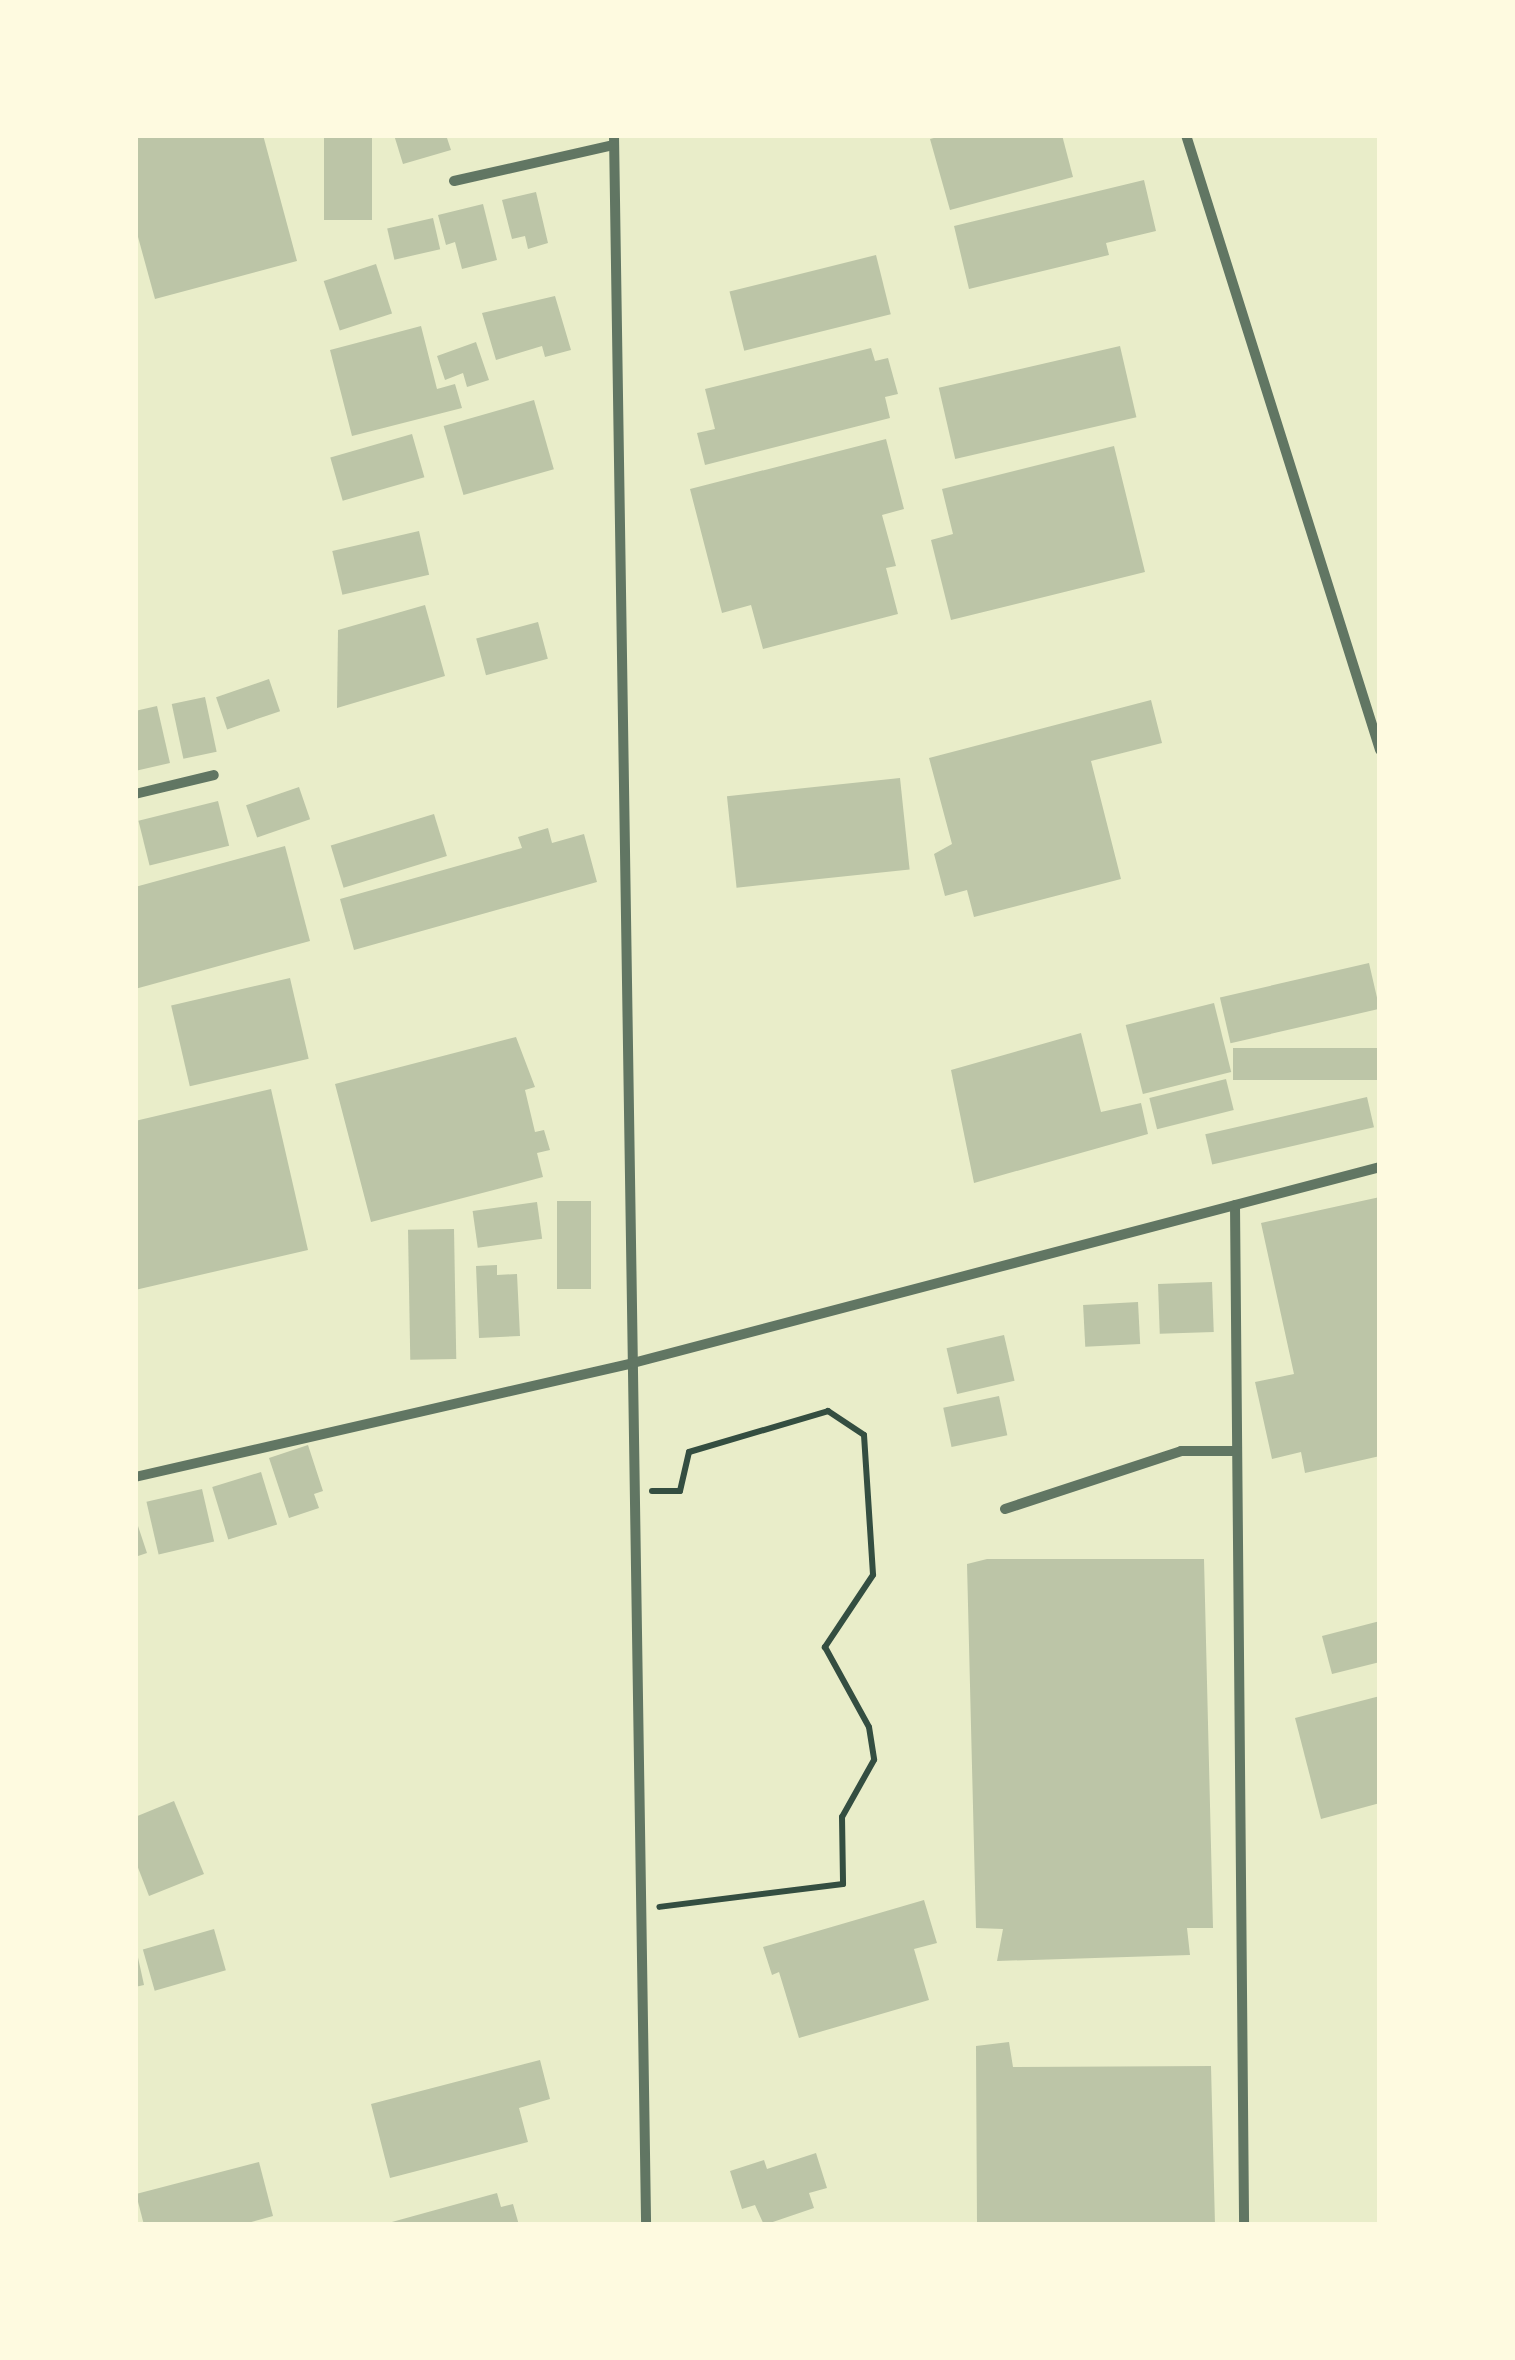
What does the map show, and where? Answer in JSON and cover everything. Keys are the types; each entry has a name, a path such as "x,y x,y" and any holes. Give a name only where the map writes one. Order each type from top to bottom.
{"street":[{"path":"1186,135 1380,750"},
{"path":"454,181 614,140 646,2225"},
{"path":"135,794 214,776"},
{"path":"135,1477 633,1363 1380,1167"},
{"path":"1235,1205 1244,2225"},
{"path":"1005,1509 1181,1450 1238,1451"}],"path":[{"path":"635,1491 680,1491 689,1452 828,1411 864,1435 873,1575 826,1647 869,1727 874,1760 842,1817 843,1884 641,1909"}],"building":[{"path":"135,135 263,135 297,261 155,299 135,226"},
{"path":"324,135 372,135 372,220 324,220"},
{"path":"394,135 446,135 451,150 403,164"},
{"path":"945,135 1062,135 1073,177 950,210 930,139"},
{"path":"1144,180 1156,231 1106,243 1109,255 969,289 954,226"},
{"path":"536,192 548,243 528,249 525,236 512,239 502,200"},
{"path":"483,204 497,260 462,269 455,242 446,245 438,215"},
{"path":"433,218 440,249 394,260 387,229"},
{"path":"876,255 891,314 744,351 729,292"},
{"path":"376,264 392,313 340,330 324,281"},
{"path":"555,296 571,350 545,357 542,346 496,360 482,313"},
{"path":"421,326 437,389 455,384 462,408 352,436 330,350"},
{"path":"476,342 489,380 467,387 463,373 445,380 437,356"},
{"path":"1120,346 1136,417 955,459 939,388"},
{"path":"871,348 875,361 888,358 898,394 885,397 890,418 705,465 697,433 715,429 705,389"},
{"path":"534,400 554,469 463,495 444,426"},
{"path":"412,434 424,477 343,501 330,457"},
{"path":"886,439 904,509 882,515 896,566 886,568 898,614 763,649 751,605 722,613 690,489"},
{"path":"1114,446 1145,572 951,620 931,540 953,534 942,489"},
{"path":"419,531 429,575 342,595 332,551"},
{"path":"425,605 445,676 337,708 338,630"},
{"path":"538,622 548,659 486,675 476,639"},
{"path":"269,679 280,711 227,729 216,697"},
{"path":"205,697 217,752 183,759 172,704"},
{"path":"1151,700 1162,743 1091,761 1121,879 974,917 967,890 945,896 934,854 952,844 929,758"},
{"path":"157,706 170,763 135,771 135,711"},
{"path":"900,778 910,869 737,888 727,796"},
{"path":"299,787 310,819 257,837 246,805"},
{"path":"218,801 229,846 150,865 138,821"},
{"path":"434,814 447,856 344,888 331,846"},
{"path":"548,828 552,843 584,834 597,882 354,950 340,899 522,848 518,837"},
{"path":"285,846 310,941 135,989 135,887"},
{"path":"1369,963 1380,1009 1230,1043 1220,997"},
{"path":"290,978 309,1059 190,1086 171,1005"},
{"path":"1214,1003 1231,1072 1143,1094 1126,1025"},
{"path":"1081,1033 1101,1112 1141,1103 1148,1134 974,1183 951,1070"},
{"path":"516,1037 535,1087 525,1090 535,1132 544,1130 550,1150 537,1153 543,1177 371,1222 335,1084"},
{"path":"1233,1048 1380,1048 1380,1080 1233,1080"},
{"path":"1226,1079 1234,1110 1157,1129 1149,1098"},
{"path":"271,1089 308,1250 135,1290 135,1121"},
{"path":"1367,1097 1374,1127 1212,1165 1205,1134"},
{"path":"1380,1197 1380,1456 1305,1473 1301,1452 1272,1459 1255,1382 1294,1374 1261,1223"},
{"path":"557,1201 591,1201 591,1289 557,1289"},
{"path":"537,1202 542,1239 478,1248 473,1211"},
{"path":"454,1229 456,1359 410,1360 408,1230"},
{"path":"497,1265 497,1275 517,1274 520,1336 479,1338 476,1266"},
{"path":"1212,1282 1214,1332 1160,1334 1158,1284"},
{"path":"1138,1302 1140,1344 1085,1347 1083,1305"},
{"path":"1004,1335 1015,1381 957,1394 947,1348"},
{"path":"999,1396 1007,1435 952,1447 943,1408"},
{"path":"308,1445 323,1491 314,1494 319,1508 289,1518 269,1458"},
{"path":"261,1472 277,1525 228,1540 212,1487"},
{"path":"202,1489 214,1542 159,1554 146,1502"},
{"path":"135,1517 147,1553 135,1557"},
{"path":"987,1559 1204,1559 1213,1928 1187,1928 1190,1955 997,1961 1003,1929 976,1928 967,1564"},
{"path":"1380,1621 1380,1662 1332,1674 1322,1636"},
{"path":"1380,1696 1380,1803 1321,1819 1295,1718"},
{"path":"174,1801 204,1874 149,1896 135,1860 135,1817"},
{"path":"924,1900 937,1943 914,1949 929,2000 799,2038 779,1972 772,1975 763,1947"},
{"path":"214,1929 226,1970 155,1991 143,1949"},
{"path":"135,1954 144,1985 135,1987"},
{"path":"1009,2042 1013,2067 1211,2066 1215,2225 977,2225 976,2046"},
{"path":"540,2060 550,2099 519,2108 528,2142 390,2178 371,2104"},
{"path":"816,2153 827,2188 809,2193 814,2208 764,2225 755,2205 742,2209 730,2171 764,2160 767,2169"},
{"path":"259,2162 273,2216 240,2225 144,2225 136,2194"},
{"path":"497,2193 501,2207 513,2204 519,2225 381,2225"}]}
